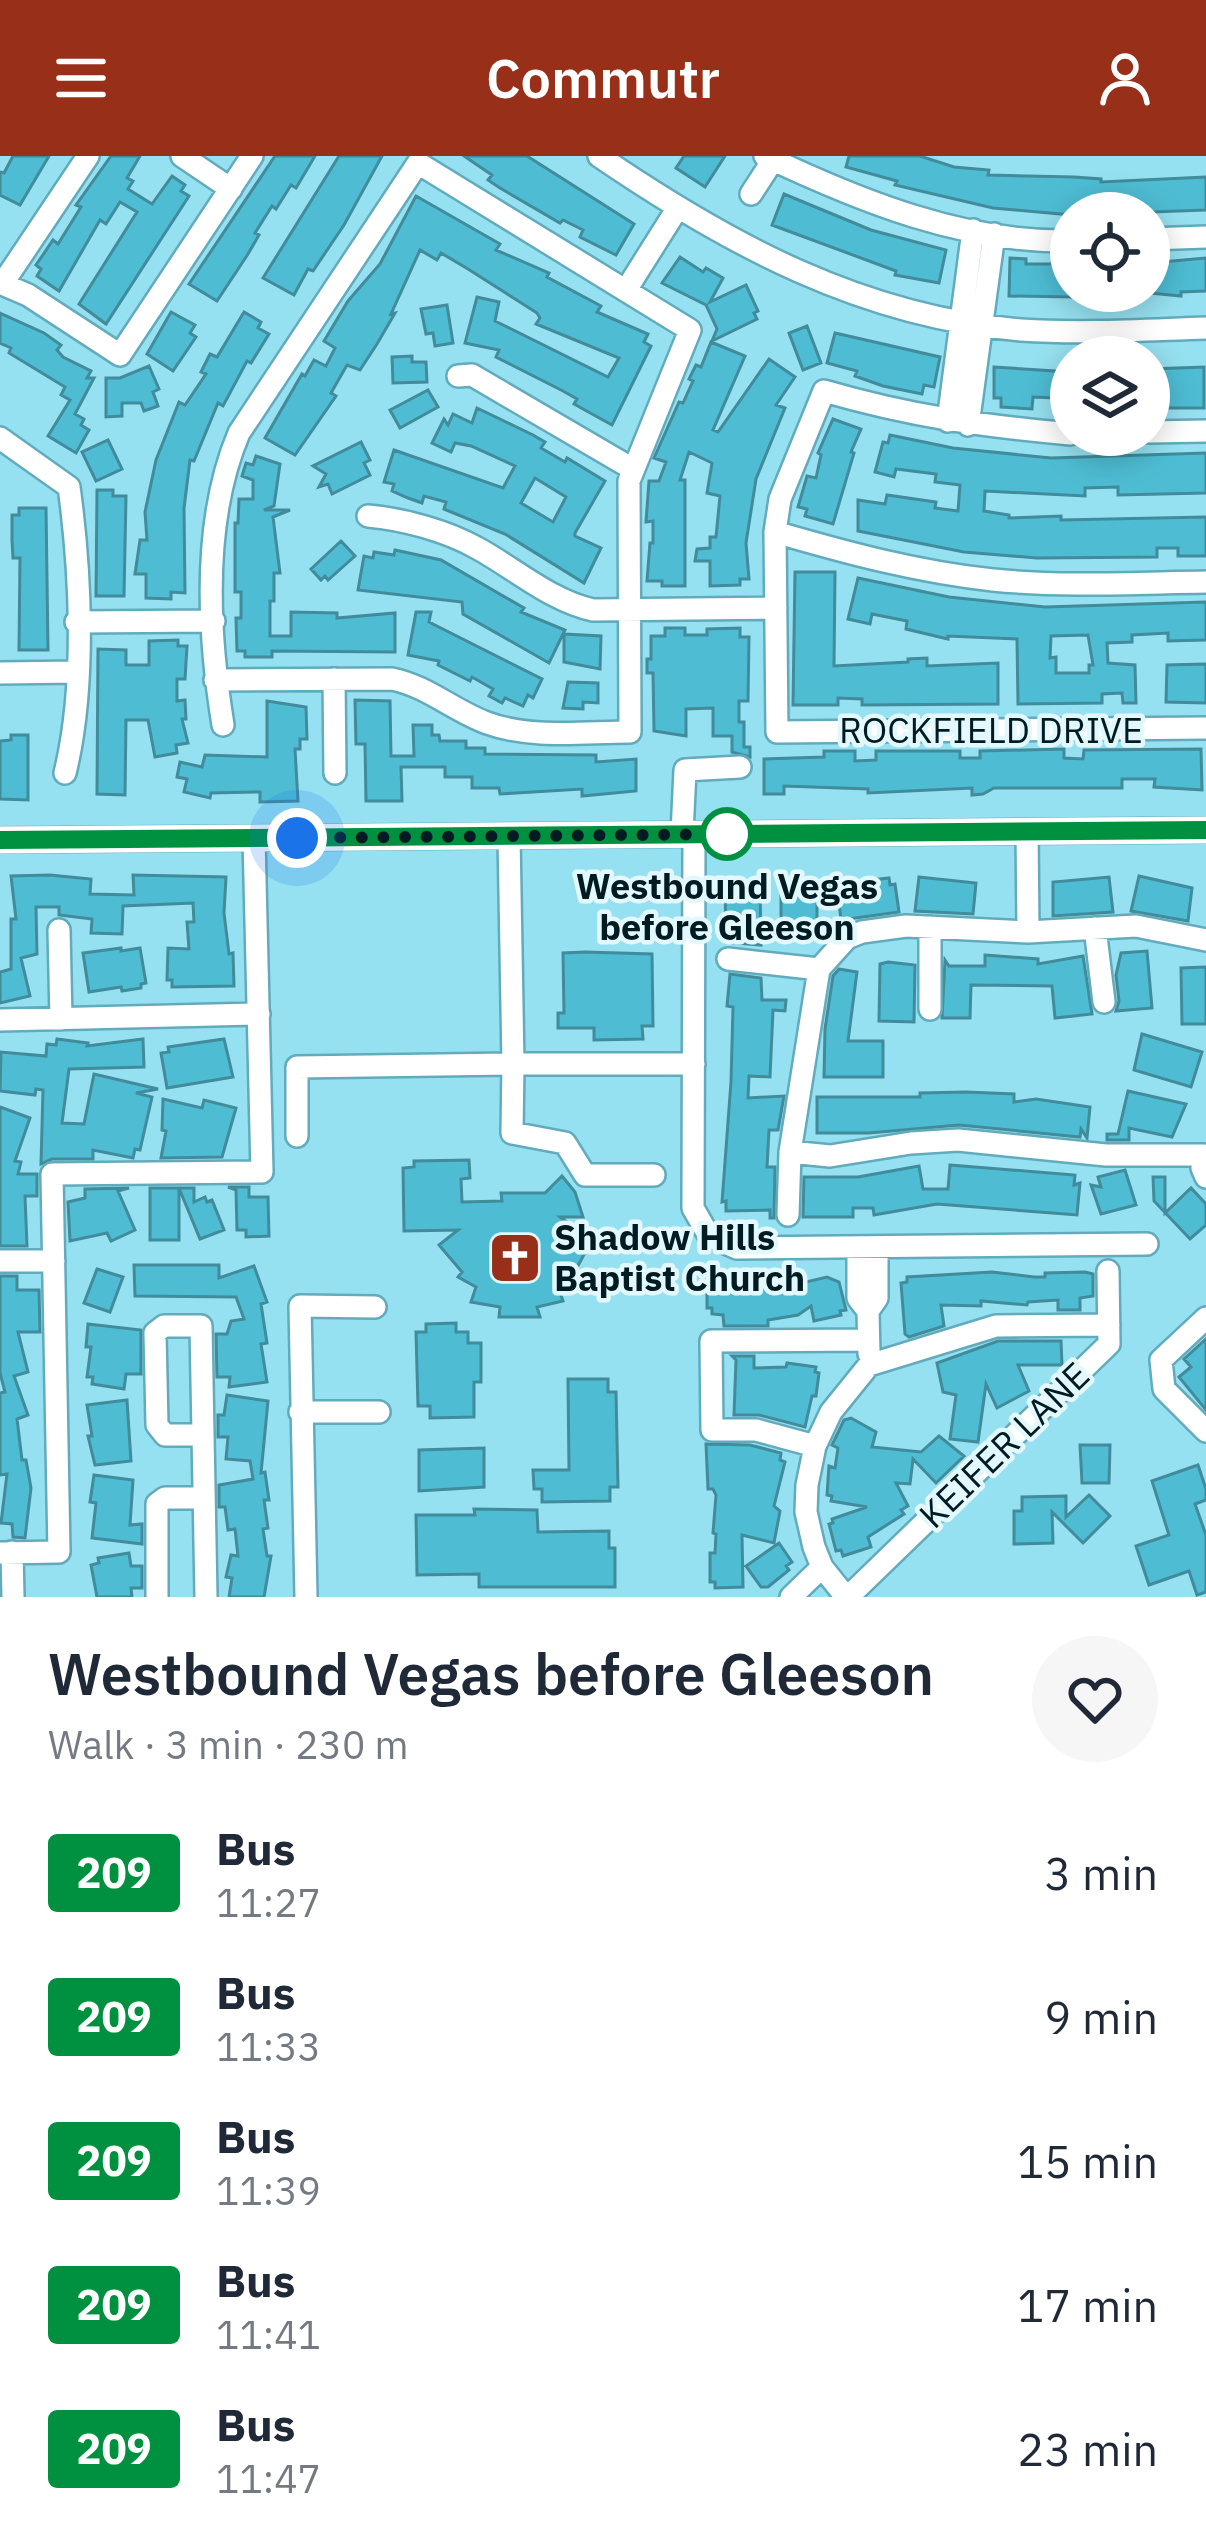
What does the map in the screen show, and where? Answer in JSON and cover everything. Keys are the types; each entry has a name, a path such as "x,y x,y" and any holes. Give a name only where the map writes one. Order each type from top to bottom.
{"main road":[{"path":"0,840 1206,830"}],"street":[{"path":"88,156 2,283 120,356 252,156"},
{"path":"182,156 231,188"},
{"path":"599,156 748,250 822,284 970,324 1082,332 1206,328"},
{"path":"751,194 769,158 908,215 984,232 1050,239"},
{"path":"214,680 410,682 482,721 515,732 630,732 631,467 690,330 418,163 238,433 222,473 214,516 214,680 224,725"},
{"path":"626,290 677,208"},
{"path":"958,423 984,232"},
{"path":"1170,238 1206,237"},
{"path":"458,376 472,375 631,467"},
{"path":"368,516 471,544 574,605 776,608 775,532 780,499 824,391 958,423 1050,432"},
{"path":"1170,431 1206,430"},
{"path":"0,438 69,487 76,536 77,672 65,773"},
{"path":"775,532 926,571 992,580 1206,582"},
{"name":"ROCKFIELD DRIVE","path":"776,608 777,732 1206,728"},
{"path":"76,622 214,621"},
{"path":"0,673 77,672"},
{"path":"334,679 335,773"},
{"path":"740,767 685,770 694,1064 693,1208 709,1236 736,1249 1147,1244"},
{"path":"1027,832 1028,932"},
{"path":"509,836 512,1132 565,1143 585,1175 654,1175"},
{"path":"13,1597 6,1553 59,1552 52,1174 262,1172 254,838"},
{"path":"930,927 930,1009"},
{"path":"788,1216 790,1152 819,968 847,938 862,932 930,927 1028,932 1156,927 1206,940"},
{"path":"1095,928 1104,1002"},
{"path":"59,930 61,1019"},
{"path":"728,959 819,968"},
{"path":"0,1020 259,1014"},
{"path":"297,1136 297,1067 694,1064"},
{"path":"790,1152 830,1156 958,1140 1205,1162"},
{"path":"867,1247 868,1284 858,1298 868,1311 869,1369"},
{"path":"0,1261 53,1261"},
{"name":"KEIFER LANE","path":"847,1597 1108,1344 1108,1270"},
{"path":"306,1597 300,1306 376,1306"},
{"path":"1206,1318 1161,1360 1164,1389 1206,1431"},
{"path":"847,1597 822,1567 806,1512 806,1485 815,1446 831,1412 869,1369 996,1327 1109,1325"},
{"path":"203,1435 165,1435 157,1425 155,1334 164,1327 201,1326 206,1597"},
{"path":"815,1446 756,1430 712,1430 711,1341 868,1340"},
{"path":"300,1412 379,1412"},
{"path":"157,1597 157,1504 165,1498 204,1498"},
{"path":"791,1597 822,1567"}],"building":[{"path":"13,156 49,156 20,205 0,195 0,172 4,173"},
{"path":"111,156 140,156 127,178 133,181 128,189 152,204 172,176 185,185 181,191 189,196 106,324 79,304 137,212 120,202 106,224 100,220 59,291 37,276 41,269 36,265 53,240 58,244 81,207 76,205"},
{"path":"275,156 315,156 296,188 291,185 276,209 272,206 217,301 189,284"},
{"path":"339,156 382,156 344,225 313,271 308,269 294,295 263,278"},
{"path":"464,156 527,156 634,224 616,255 580,237 583,230 563,220 560,223 500,188 488,180 492,175"},
{"path":"684,156 725,156 705,187 676,168"},
{"path":"849,156 920,156 954,167 989,170 988,175 1101,182 1206,177 1206,210 1170,211 1170,192 1050,192 1050,213 993,208 895,185 897,181 846,167"},
{"path":"784,194 871,230 946,250 939,283 895,275 896,271 772,225"},
{"path":"416,196 500,244 496,250 549,273 547,277 601,306 597,312 648,334 644,342 651,346 612,425 574,404 577,399 496,357 499,350 465,343 477,297 499,302 495,321 608,377 619,358 536,324 537,313 441,253 437,260 420,250 377,344 360,370 347,365 331,393 336,396 295,455 265,438 302,374 314,360 326,366 335,348 324,341 348,301 380,264"},
{"path":"680,257 723,278 710,302 746,285 757,319 712,341 717,329 706,305 662,283"},
{"path":"1010,258 1050,264 1050,297 1009,296"},
{"path":"1206,258 1206,291 1170,295 1170,261"},
{"path":"447,305 453,343 435,346 433,333 426,334 421,309"},
{"path":"171,312 195,325 190,333 196,337 173,371 147,354"},
{"path":"244,312 261,322 258,328 269,334 251,363 247,361 223,406 218,403 194,461 190,460 184,508 185,593 171,592 171,599 146,598 146,574 135,574 140,540 147,540 145,512 156,460 179,402 185,405 206,374 201,372 210,354 217,357"},
{"path":"0,313 44,333 61,345 57,350 63,357 91,371 87,378 94,378 75,414 89,430 76,453 48,436 70,400 61,395 65,387 0,343"},
{"path":"807,326 821,363 803,370 789,333"},
{"path":"835,333 940,357 934,387 924,385 922,394 883,386 855,376 857,371 827,363"},
{"path":"711,342 745,356 713,430 718,432 769,359 795,377 776,405 785,408 756,479 746,543 749,579 740,579 740,585 710,586 710,561 695,561 697,549 710,548 710,537 716,537 720,496 707,493 712,463 689,452 680,480 685,480 685,586 662,586 662,581 647,581 653,543 653,521 646,522 649,481 659,481 666,462 654,458"},
{"path":"412,356 412,362 426,362 427,382 393,383 392,357"},
{"path":"149,366 159,389 153,392 158,406 144,411 141,403 122,403 122,416 106,417 106,378 120,378"},
{"path":"994,367 1050,371 1050,398 1033,397 1032,409 1001,407 1001,398 994,398"},
{"path":"1204,367 1204,408 1170,408 1170,368"},
{"path":"428,390 438,407 400,428 390,410"},
{"path":"477,408 533,435 545,442 541,448 605,481 575,533 601,548 584,583 505,534 444,509 446,502 424,496 422,503 392,491 394,484 384,482 394,450 503,488 515,466 471,446 455,443 451,452 432,443 444,419 448,425 453,414 472,423","holes":["535,478 566,497 553,522 521,503"]},
{"path":"833,419 861,429 833,524 805,516 807,509 798,507 807,476 816,478 818,453"},
{"path":"890,435 953,448 1051,458 1206,453 1206,493 1118,495 1118,487 1085,488 1085,496 985,491 984,511 1009,518 1061,516 1061,520 1206,517 1206,556 1178,556 1178,548 1157,548 1157,557 1037,558 964,552 858,531 858,500 885,504 887,495 936,502 935,508 958,511 960,485 935,482 936,474 896,469 894,477 875,472 883,442 888,443"},
{"path":"108,440 122,469 96,481 82,452"},
{"path":"361,442 370,460 364,463 370,475 332,494 328,484 319,487 326,474 313,466"},
{"path":"256,456 280,464 274,506 264,510 290,510 273,517 280,573 274,573 270,636 291,636 291,612 337,613 337,618 395,613 395,652 272,651 272,657 245,657 245,651 237,651 241,592 235,592 235,523 239,499 253,499 253,480 242,476 246,463 253,465"},
{"path":"97,490 126,496 124,596 96,596"},
{"path":"19,508 46,508 48,650 19,650 20,558 13,558 12,515 19,515"},
{"path":"341,541 355,556 328,580 325,576 321,580 311,569"},
{"path":"395,550 441,560 524,608 521,612 565,630 549,663 463,614 462,602 358,590 364,556 373,558 374,552 394,555"},
{"path":"795,572 835,572 834,666 927,658 927,666 998,663 998,704 862,705 862,699 838,698 838,705 793,705"},
{"path":"858,578 949,597 1045,607 1206,602 1206,640 1168,641 1168,633 1132,635 1132,642 1107,643 1108,663 1135,665 1136,703 1123,703 1122,693 1102,694 1102,703 1018,704 1017,639 948,639 906,629 907,621 872,614 870,624 848,619","holes":["1088,635 1093,665 1089,673 1056,673 1056,657 1050,658 1051,636"]},
{"path":"416,612 431,612 429,622 542,679 533,698 528,695 523,706 505,698 502,703 489,696 493,689 472,677 470,681 438,665 439,661 408,655"},
{"path":"665,628 685,628 685,635 707,635 707,629 740,628 740,637 749,637 748,701 739,701 739,722 744,722 744,747 750,747 750,757 732,752 732,736 713,736 713,708 686,709 686,736 654,731 653,673 647,673 647,659 651,659 651,636 665,636"},
{"path":"564,634 601,636 600,669 564,662"},
{"path":"178,640 178,646 187,646 185,679 177,679 177,701 185,700 186,719 182,719 188,743 176,745 177,753 155,757 148,720 126,720 125,795 97,794 98,649 126,650 126,665 149,665 149,641"},
{"path":"1206,664 1206,703 1166,702 1167,665"},
{"path":"568,682 598,683 598,703 583,702 583,709 563,708"},
{"path":"355,700 390,701 391,756 414,756 413,725 432,725 432,735 439,735 440,741 466,741 466,748 485,748 485,754 596,755 596,762 636,759 636,791 582,796 582,789 500,794 499,788 472,788 472,777 445,777 445,767 401,767 402,801 366,801 365,744 356,744"},
{"path":"267,701 306,707 307,739 300,739 300,749 295,749 298,801 260,802 260,792 211,793 210,798 184,792 187,779 177,777 180,762 202,767 205,755 267,757"},
{"path":"11,735 28,735 28,800 0,799 0,741 11,740"},
{"path":"1064,749 1064,758 1083,759 1084,750 1201,749 1202,790 1154,787 1155,779 1122,779 1122,788 994,788 972,795 972,788 868,793 868,789 784,786 784,794 764,794 764,759 824,757 824,751 855,751 855,761 876,760 876,751 960,751 960,758 980,758 980,751"},
{"path":"133,875 226,877 224,913 234,986 172,987 172,980 167,980 168,948 189,949 187,922 194,922 193,903 123,906 122,934 91,933 92,919 59,915 59,907 36,907 37,954 21,958 30,996 0,1003 0,972 11,969 11,919 16,919 11,876 91,879 90,894 134,895"},
{"path":"1139,876 1192,888 1188,921 1131,911"},
{"path":"919,877 976,883 973,914 915,911"},
{"path":"1109,877 1113,912 1053,916 1053,882"},
{"path":"889,878 890,885 895,884 899,912 841,920 837,884"},
{"path":"781,880 817,880 817,939 781,939"},
{"path":"760,884 761,945 726,942 725,885"},
{"path":"140,948 146,983 122,991 121,987 89,992 83,953"},
{"path":"1147,951 1152,1008 1116,1011 1121,953"},
{"path":"563,953 652,954 653,1026 642,1026 643,1039 594,1040 594,1028 558,1028 558,1013 564,1013"},
{"path":"985,955 1038,959 1038,964 1083,956 1092,1014 1055,1018 1052,986 971,985 970,1018 942,1018 945,960 949,966 985,966"},
{"path":"880,964 915,965 914,1022 879,1021"},
{"path":"1206,967 1206,1024 1182,1024 1181,968"},
{"path":"839,969 857,972 848,1041 883,1041 883,1077 824,1077 825,1029 833,976"},
{"path":"730,974 761,978 762,1000 786,1000 785,1011 773,1010 770,1077 749,1076 748,1098 784,1096 778,1130 769,1130 767,1167 775,1167 774,1218 770,1210 726,1211 726,1201 722,1202 731,1082"},
{"path":"1142,1034 1202,1052 1191,1087 1134,1070"},
{"path":"57,1039 87,1046 143,1039 144,1067 69,1069 62,1123 84,1124 94,1074 158,1089 136,1093 152,1097 140,1150 135,1149 133,1158 93,1150 93,1159 52,1159 41,1164 43,1090 36,1089 35,1095 0,1091 1,1052 46,1056 47,1044 56,1045"},
{"path":"224,1039 233,1077 167,1088 161,1053 169,1052 168,1047"},
{"path":"1128,1091 1186,1104 1172,1137 1129,1128 1129,1140 1107,1140 1107,1134 1118,1134"},
{"path":"1014,1094 1014,1102 1036,1099 1090,1107 1087,1138 1081,1129 1080,1137 959,1125 817,1133 817,1097"},
{"path":"163,1099 202,1108 204,1100 236,1108 222,1157 161,1158 166,1131 162,1130"},
{"path":"0,1107 30,1118 15,1161 21,1162 18,1174 37,1174 37,1196 25,1196 27,1246 0,1246"},
{"name":"Shadow Hills Baptist Church","path":"469,1160 470,1178 461,1179 462,1202 502,1201 501,1193 545,1193 562,1176 575,1192 583,1217 560,1217 592,1240 574,1273 557,1285 563,1301 537,1307 540,1317 499,1317 500,1307 471,1302 476,1287 458,1277 462,1272 439,1245 458,1230 404,1231 403,1168 414,1167 414,1161"},
{"path":"950,1165 1075,1175 1074,1185 1080,1183 1077,1215 937,1204 874,1215 873,1208 853,1208 853,1217 803,1217 804,1177 858,1177 919,1166 923,1189 948,1189"},
{"path":"1125,1170 1136,1205 1101,1214 1091,1185 1101,1187 1098,1177"},
{"path":"1153,1177 1165,1177 1165,1213 1154,1201"},
{"path":"228,1187 249,1187 249,1197 268,1197 269,1236 246,1237 246,1230 237,1230 236,1190"},
{"path":"129,1188 118,1191 135,1230 111,1241 107,1233 70,1241 68,1202 85,1198 85,1189"},
{"path":"150,1188 179,1188 179,1240 150,1240"},
{"path":"179,1188 194,1188 194,1202 205,1197 207,1202 212,1200 224,1230 200,1239"},
{"path":"1191,1188 1206,1204 1206,1225 1190,1239 1165,1213"},
{"path":"134,1265 219,1265 219,1278 254,1266 267,1302 261,1304 267,1343 261,1344 267,1382 229,1387 230,1377 217,1377 216,1334 227,1334 231,1321 244,1319 236,1297 135,1296"},
{"path":"97,1269 123,1277 110,1312 84,1303"},
{"path":"992,1272 1045,1277 1045,1273 1085,1272 1093,1274 1093,1296 1080,1298 1080,1310 1058,1310 1058,1300 1027,1305 981,1301 981,1306 941,1305 944,1326 909,1337 905,1334 901,1283 907,1277"},
{"path":"712,1275 769,1281 801,1275 802,1283 827,1277 839,1282 846,1310 814,1321 811,1306 798,1315 768,1320 768,1326 724,1326 723,1315 707,1308 707,1280"},
{"path":"0,1276 17,1276 17,1290 39,1290 40,1332 18,1332 28,1372 14,1376 28,1415 17,1419 31,1488 25,1538 13,1537 12,1524 1,1523 7,1474 0,1475 0,1393 5,1392 0,1373"},
{"path":"456,1323 456,1332 468,1332 468,1343 481,1343 481,1382 474,1382 474,1417 430,1418 430,1406 418,1406 416,1332 426,1332 426,1324"},
{"path":"88,1324 141,1330 141,1374 126,1374 124,1389 92,1384 93,1377 87,1377"},
{"path":"1206,1339 1206,1410 1179,1377 1191,1367 1184,1359"},
{"path":"998,1341 1061,1341 1062,1365 1018,1365 1029,1391 997,1408 986,1384 978,1442 950,1439 956,1395 943,1392 937,1363"},
{"path":"732,1356 754,1356 754,1368 786,1367 787,1363 816,1367 816,1396 812,1396 805,1427 759,1415 734,1415 736,1360"},
{"path":"568,1379 608,1379 608,1392 616,1392 618,1487 610,1487 610,1501 542,1502 542,1489 534,1489 533,1470 569,1470"},
{"path":"227,1395 268,1401 261,1473 265,1472 269,1500 264,1500 268,1528 263,1529 267,1556 271,1556 264,1597 229,1597 232,1578 226,1577 231,1555 238,1556 235,1529 228,1530 225,1507 219,1507 219,1485 253,1479 250,1461 226,1459 228,1437 218,1437 218,1415 224,1415"},
{"path":"127,1400 131,1461 95,1465 87,1405"},
{"path":"851,1418 876,1432 872,1447 921,1452 939,1436 964,1456 936,1483 913,1459 910,1484 896,1483 908,1506 901,1510 904,1514 868,1537 871,1547 843,1556 841,1550 836,1551 829,1524 867,1507 831,1501 832,1496 827,1495 829,1466 835,1468 838,1448 832,1445 844,1420"},
{"path":"706,1444 750,1445 781,1453 780,1460 785,1462 774,1506 780,1511 774,1543 742,1535 743,1587 715,1588 715,1582 710,1582 716,1495 708,1489"},
{"path":"1080,1445 1110,1445 1109,1483 1082,1483"},
{"path":"484,1448 484,1487 419,1491 419,1450"},
{"path":"1198,1465 1206,1489 1206,1500 1195,1504 1206,1535 1206,1592 1197,1595 1189,1571 1149,1585 1136,1546 1169,1535 1152,1481"},
{"path":"94,1475 133,1480 130,1525 142,1524 142,1544 92,1538"},
{"path":"1089,1495 1110,1516 1083,1543 1052,1512 1053,1543 1014,1544 1014,1511 1022,1511 1022,1497 1066,1496 1066,1517"},
{"path":"474,1509 537,1510 538,1532 609,1531 609,1548 615,1548 615,1587 479,1587 479,1574 417,1575 416,1515 475,1515"},
{"path":"779,1543 792,1562 786,1566 789,1570 768,1587 761,1587 746,1566"},
{"path":"129,1553 131,1566 142,1566 142,1588 131,1588 132,1597 97,1597 91,1565 99,1563 98,1558"}],"bus line":[{"name":"209","path":"0,840 1206,830"}],"place":[{"name":"Westbound Vegas before Gleeson","path":"727,834"},
{"name":"Shadow Hills Baptist Church","path":"515,1258"}],"route":[{"path":"297,838 741,834 727,834"}]}
